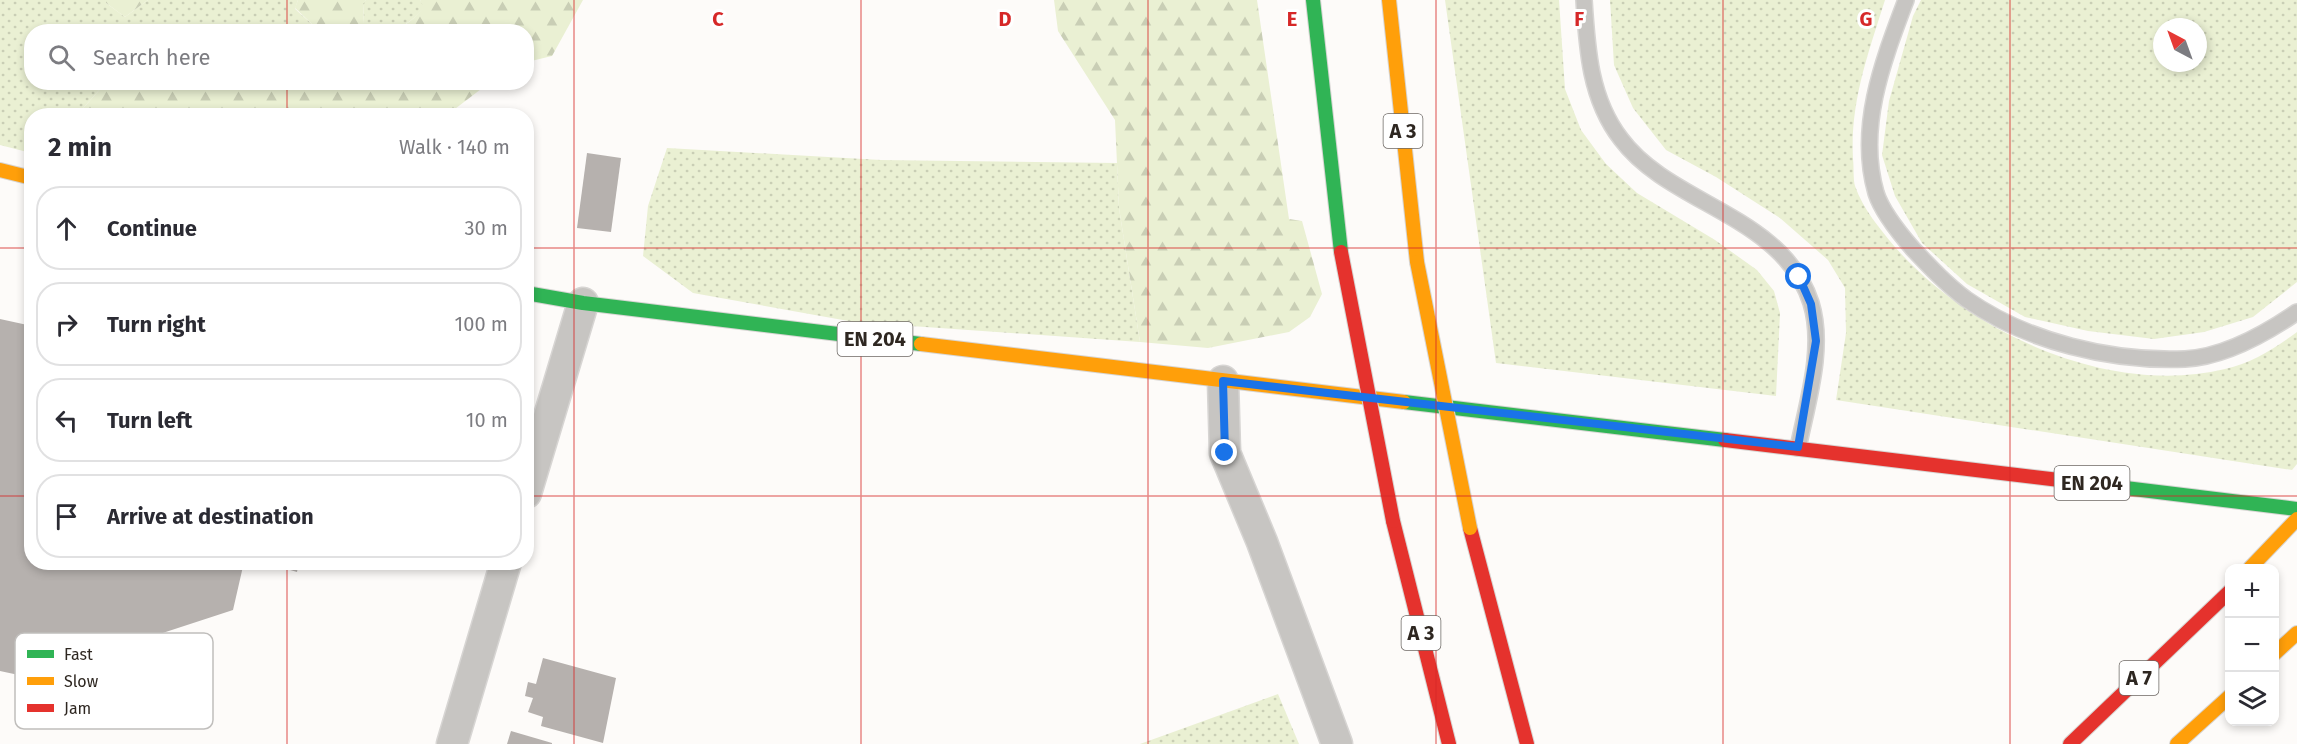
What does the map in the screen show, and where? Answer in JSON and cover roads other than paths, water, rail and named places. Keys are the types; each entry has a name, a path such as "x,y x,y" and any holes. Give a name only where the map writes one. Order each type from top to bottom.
{"main road":[{"name":"A 3","path":"1313,0 1341,252 1393,521 1449,744"},
{"name":"A 3","path":"1389,0 1417,262 1470,528 1527,744"},
{"path":"0,170 24,176"},
{"name":"EN 204","path":"534,294 583,303 1223,381 1798,447 2297,509"},
{"path":"2254,564 2297,519"},
{"name":"A 7","path":"2070,744 2225,595"},
{"path":"2279,649 2297,633"},
{"path":"2177,744 2225,700"}],"street":[{"path":"534,466 583,303"},
{"path":"1223,381 1225,453 1262,542 1337,744"},
{"path":"452,744 504,570"}],"lane":[{"path":"1584,0 1587,55 1598,98 1620,139 1649,169 1726,212 1768,244 1799,277 1811,304 1816,341 1798,447"},
{"path":"1906,0 1888,47 1870,119 1868,155 1876,195 1902,237 1938,277 1968,300 2015,326 2064,344 2123,356 2187,359 2197,357 2246,344 2297,312"}]}
